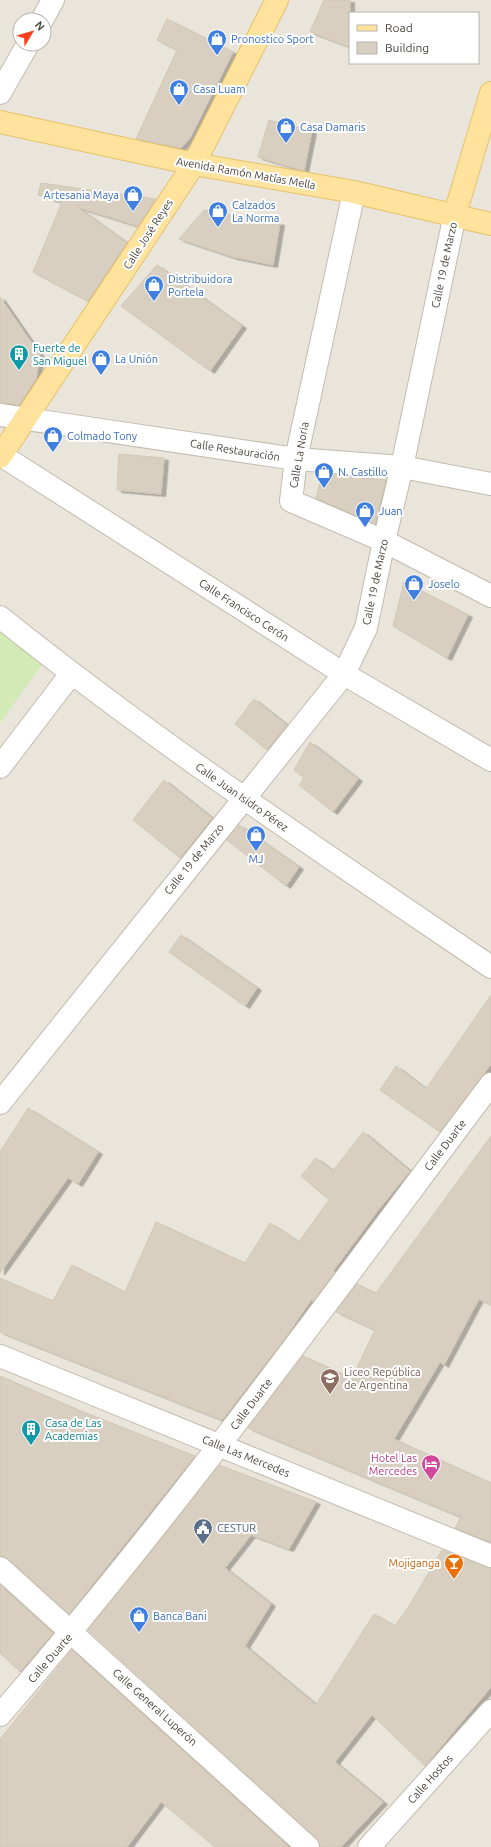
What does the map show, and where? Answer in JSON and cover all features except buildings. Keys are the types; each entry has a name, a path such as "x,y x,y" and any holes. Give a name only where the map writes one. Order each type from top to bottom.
{"main road":[{"name":"Calle José Reyes","path":"1,456 194,164 277,0"},
{"name":"Calle 19 de Marzo","path":"455,214 491,92"},
{"name":"Avenida Ramón Matías Mella","path":"0,122 194,164 354,192 455,214 491,224"}],"street":[{"path":"46,12 53,0"},
{"path":"0,93 23,52"},
{"name":"Calle La Noria","path":"354,192 296,459 291,501 384,540 491,596"},
{"name":"Calle 19 de Marzo","path":"0,1102 8,1076 243,798 344,674 366,628 384,540 402,467 455,214"},
{"path":"0,415 26,418"},
{"name":"Calle Restauración","path":"26,418 296,459 402,467 491,484"},
{"name":"Calle Francisco Cerón","path":"1,456 344,674 491,760"},
{"name":"Calle Juan Isidro Pérez","path":"0,617 71,674 243,798 491,967"},
{"path":"0,767 71,674"},
{"name":"Calle Duarte","path":"0,1716 72,1632 220,1446 491,1084"},
{"name":"Calle Las Mercedes","path":"0,1356 491,1556"},
{"name":"Calle General Luperón","path":"0,1568 308,1847"},
{"name":"Calle Hostos","path":"369,1847 491,1711"}],"shaded area":[{"path":"0,0 491,0 491,1847 0,1847"}],"green space":[{"path":"0,630 43,663 0,723"}],"place":[{"name":"Pronostico Sport","path":"217,56"},
{"name":"Casa Luam","path":"179,106"},
{"name":"Casa Damaris","path":"286,144"},
{"name":"Artesania Maya","path":"133,212"},
{"name":"Calzados La Norma","path":"218,228"},
{"name":"Distribuidora Portela","path":"154,302"},
{"name":"Fuerte de San Miguel","path":"19,371"},
{"name":"La Unión","path":"101,376"},
{"name":"Colmado Tony","path":"53,453"},
{"name":"N. Castillo","path":"324,489"},
{"name":"Juan","path":"365,528"},
{"name":"Joselo","path":"414,601"},
{"name":"MJ","path":"256,852"},
{"name":"Liceo República de Argentina","path":"330,1395"},
{"name":"Casa de Las Academias","path":"31,1446"},
{"name":"Hotel Las Mercedes","path":"431,1481"},
{"name":"CESTUR","path":"203,1545"},
{"name":"Mojiganga","path":"454,1580"},
{"name":"Banca Bani","path":"139,1633"}]}
